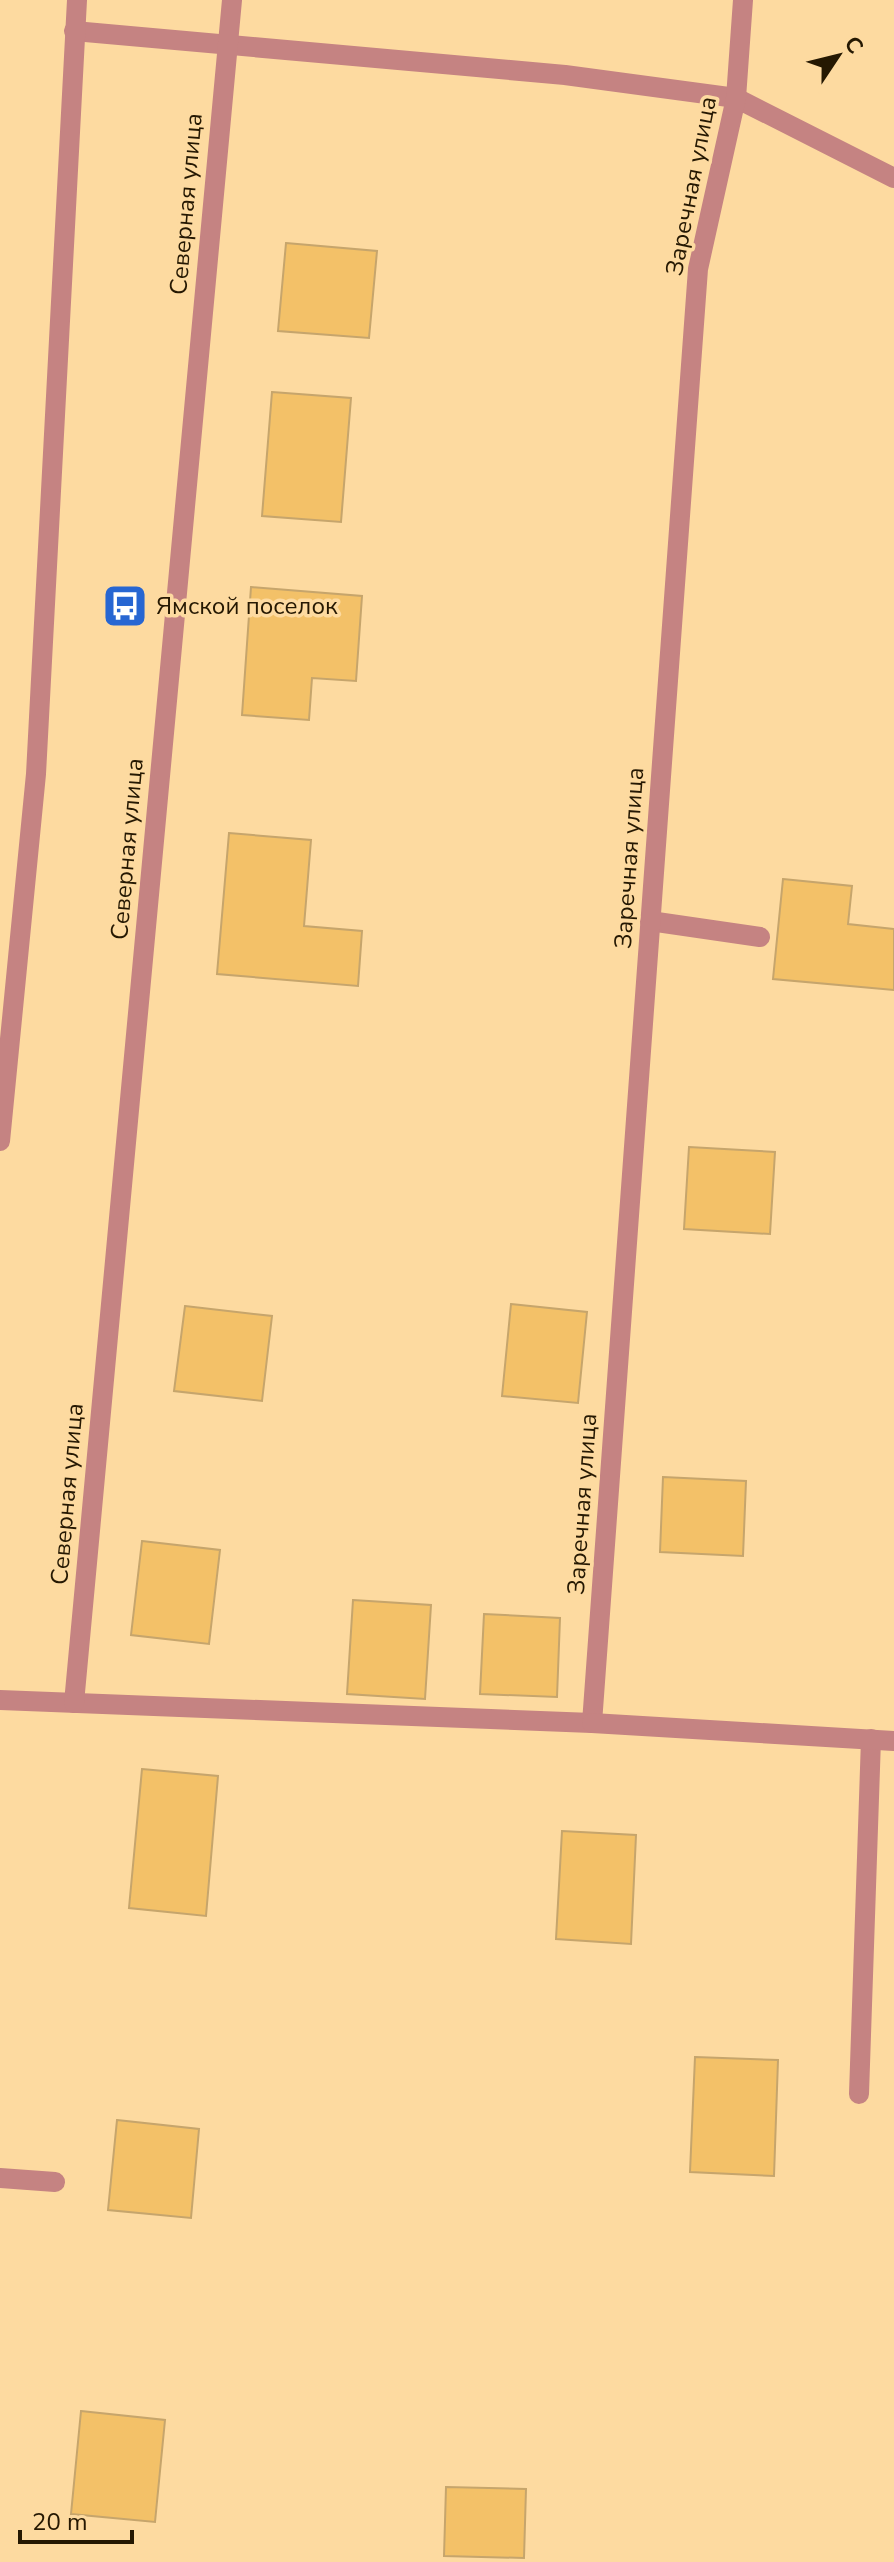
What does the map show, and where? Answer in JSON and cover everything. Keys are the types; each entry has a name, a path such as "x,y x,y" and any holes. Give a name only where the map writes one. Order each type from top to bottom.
{"street":[{"path":"0,1141 36,774 77,0"},
{"name":"Северная улица","path":"74,1703 232,0"},
{"name":"Заречная улица","path":"592,1723 698,269 736,98 743,0"},
{"path":"74,31 565,75 736,98 894,178"},
{"path":"650,921 760,937"},
{"path":"0,1700 592,1723 894,1741"},
{"path":"859,2094 871,1739"},
{"path":"0,2178 55,2182"}],"building":[{"path":"286,243 377,251 369,338 278,331"},
{"path":"272,392 351,398 341,522 262,516"},
{"path":"251,587 362,596 356,681 312,678 309,720 242,715"},
{"path":"229,833 311,840 304,926 362,931 358,986 217,974"},
{"path":"783,879 852,886 848,924 894,929 894,990 773,979"},
{"path":"689,1147 775,1152 770,1234 684,1229"},
{"path":"511,1304 587,1312 578,1403 502,1396"},
{"path":"185,1306 272,1316 262,1401 174,1391"},
{"path":"663,1477 746,1481 743,1556 660,1552"},
{"path":"142,1541 220,1550 209,1644 131,1635"},
{"path":"353,1600 431,1605 425,1699 347,1694"},
{"path":"484,1614 560,1618 557,1697 480,1694"},
{"path":"142,1769 218,1776 206,1916 129,1908"},
{"path":"562,1831 636,1835 631,1944 556,1939"},
{"path":"695,2057 778,2060 774,2176 690,2172"},
{"path":"117,2120 199,2129 191,2218 108,2210"},
{"path":"81,2411 165,2420 155,2522 71,2514"},
{"path":"446,2487 526,2489 524,2558 444,2556"}],"place":[{"name":"Ямской поселок","path":"125,606"}]}
